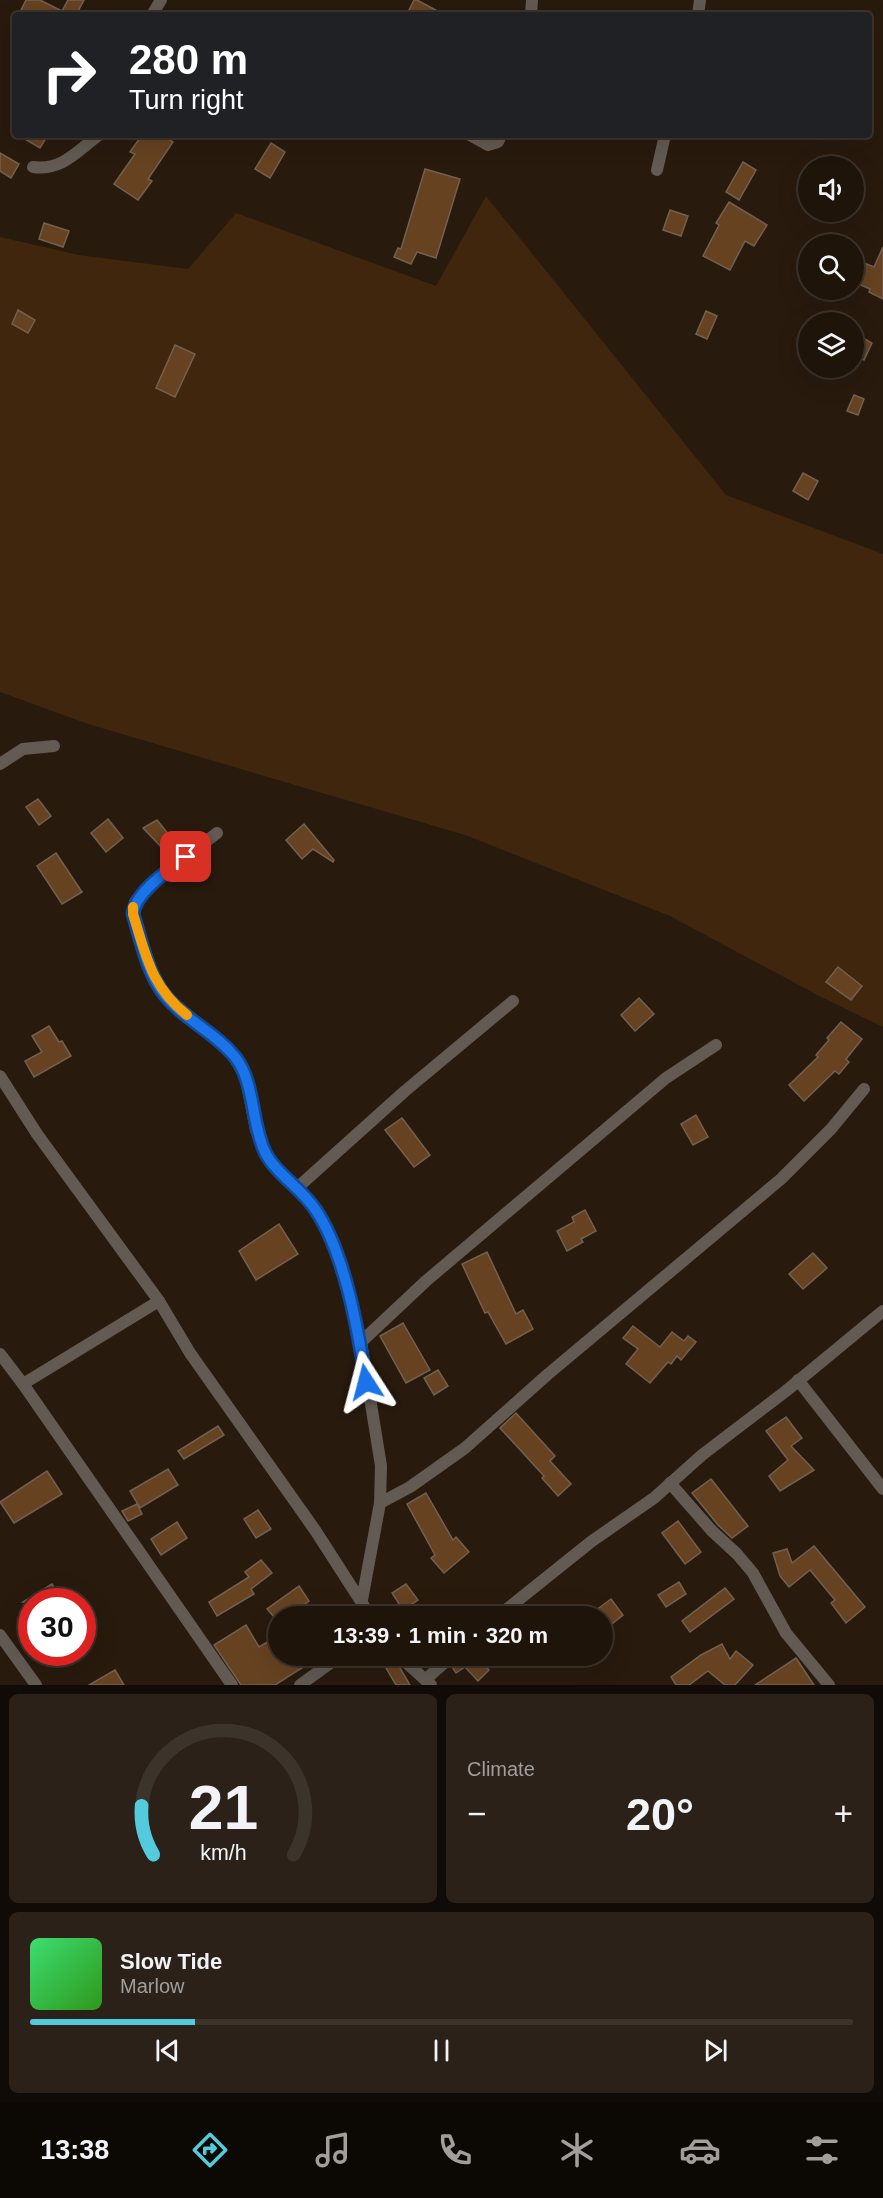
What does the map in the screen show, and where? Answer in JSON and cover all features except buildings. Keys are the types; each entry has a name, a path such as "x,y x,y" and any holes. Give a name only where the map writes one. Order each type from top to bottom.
{"street":[{"path":"33,167 57,166 95,138"},
{"path":"475,138 488,145 498,142 500,138"},
{"path":"657,170 664,138"},
{"path":"0,764 23,749 54,746"},
{"path":"217,833 155,881 135,902 133,914 154,978 164,994 220,1042 236,1059 246,1079 256,1130 266,1154 273,1166 309,1200 335,1245 361,1342 381,1466 380,1503 362,1600"},
{"path":"297,1188 405,1090 513,1001"},
{"path":"361,1342 426,1281 666,1078 716,1045"},
{"path":"0,1076 37,1134 159,1301 190,1353 365,1606"},
{"path":"380,1503 410,1487 465,1448 547,1375 781,1179 831,1129 864,1089"},
{"path":"23,1384 159,1301"},
{"path":"510,1606 592,1540 654,1498 702,1455 883,1311"},
{"path":"0,1354 232,1685"},
{"path":"798,1380 883,1489"},
{"path":"670,1483 753,1573 786,1633 829,1685"},
{"path":"0,1635 36,1685"},
{"path":"300,1685 326,1666"},
{"path":"410,1666 428,1682 443,1666"}],"shaded area":[{"path":"486,196 726,495 883,554 883,1027 821,997 670,916 465,835 88,724 0,692 0,237 79,255 188,269 236,213 436,286"}],"slow traffic":[{"path":"133,907 133,914 154,978 164,994 187,1015"}],"route":[{"path":"186,857 155,881 135,902 133,914 146,956 154,978 164,994 220,1042 236,1059 246,1079 256,1130 266,1154 273,1166 309,1200 324,1222 335,1245 361,1342 366,1382"}]}
